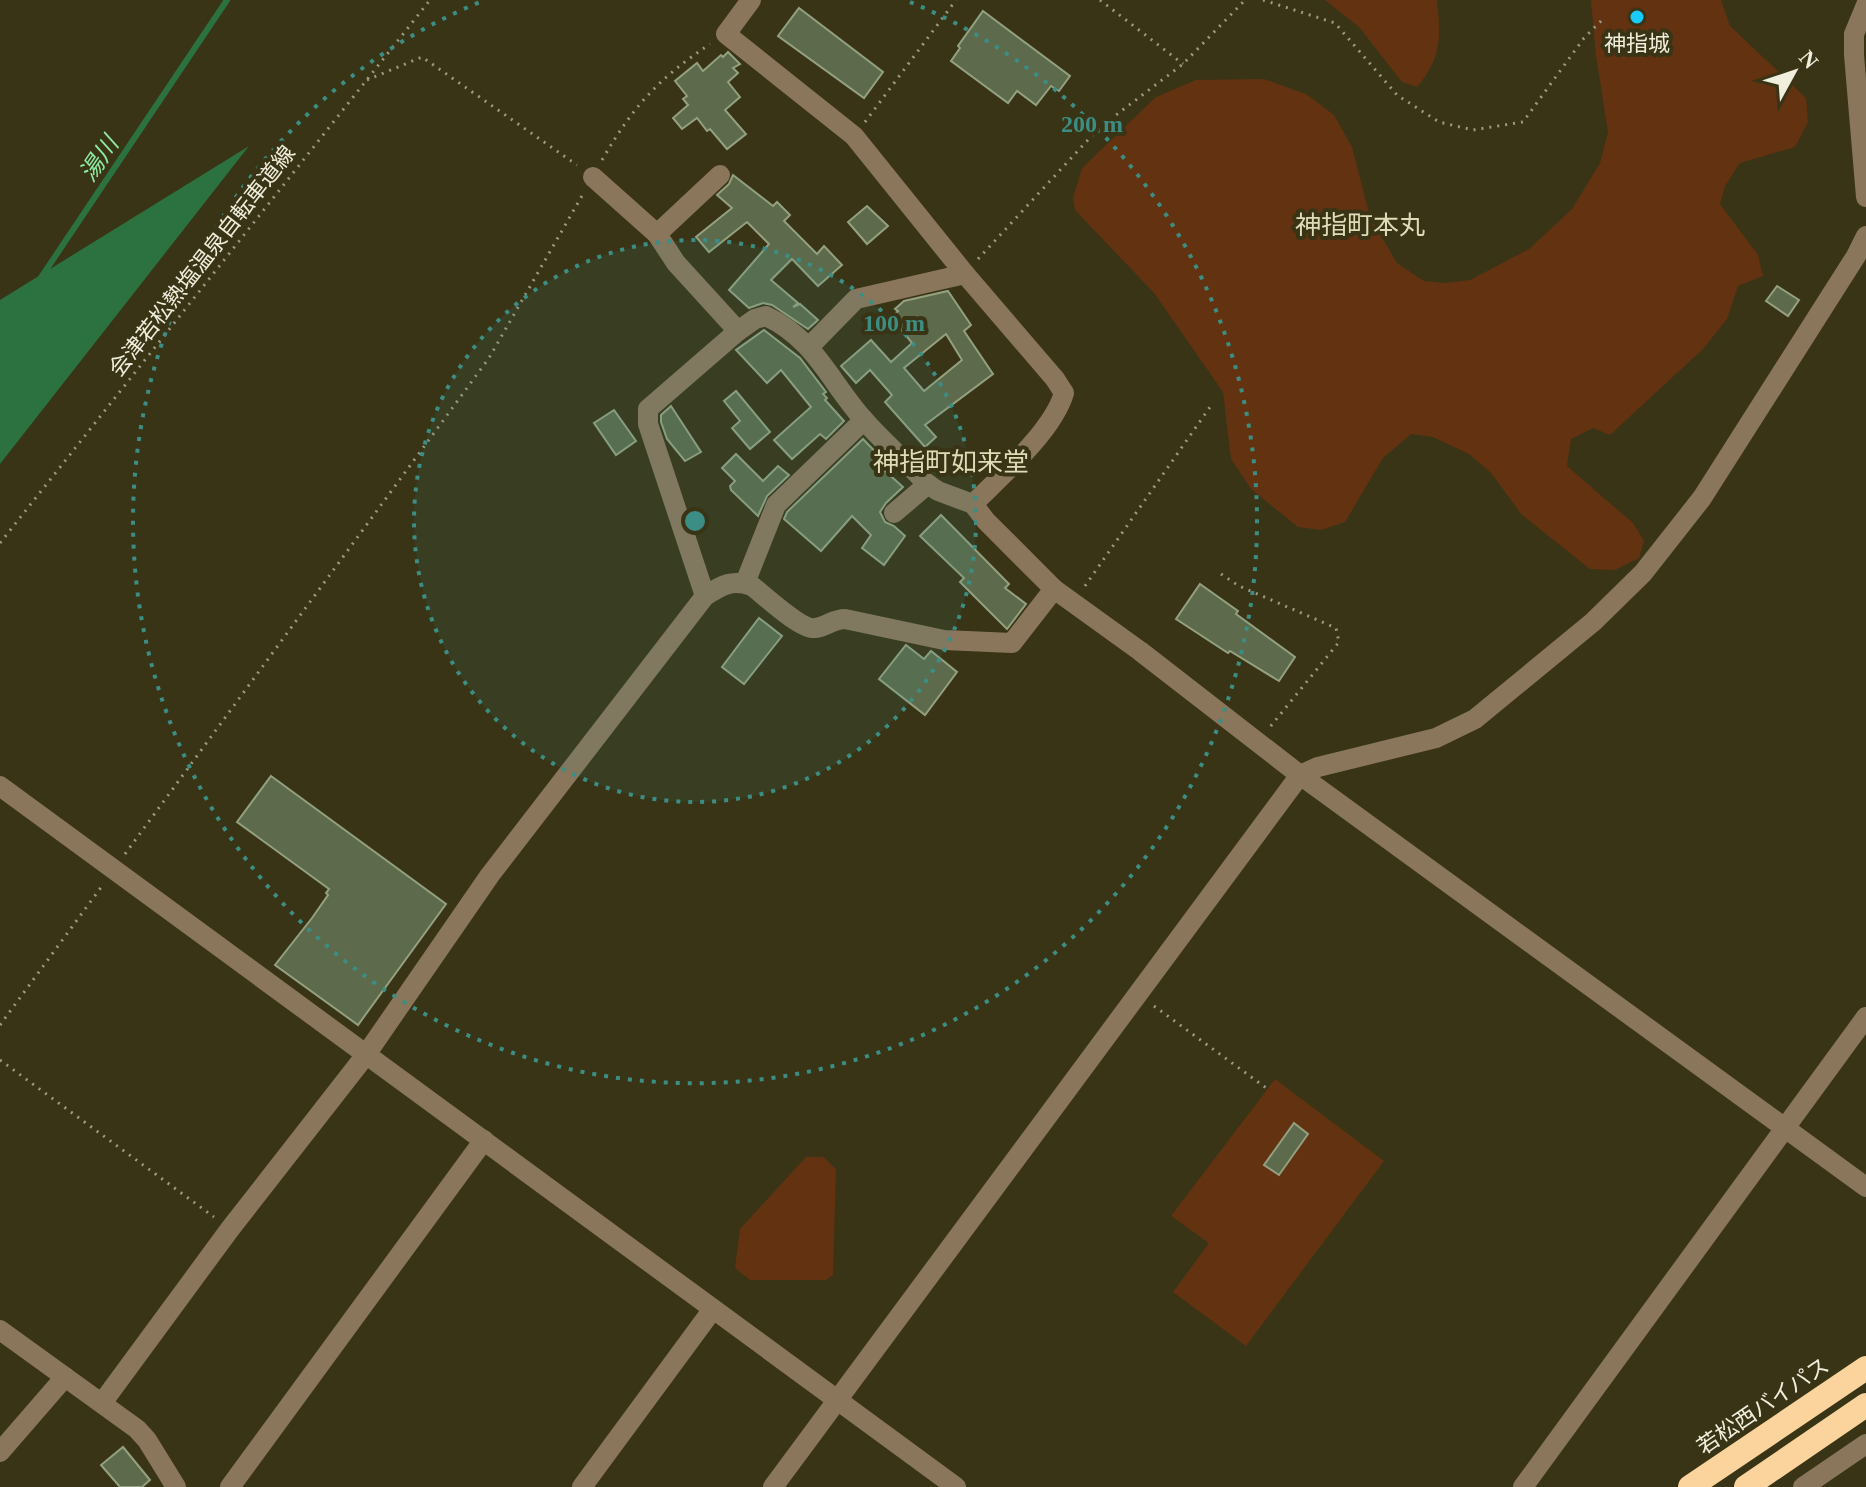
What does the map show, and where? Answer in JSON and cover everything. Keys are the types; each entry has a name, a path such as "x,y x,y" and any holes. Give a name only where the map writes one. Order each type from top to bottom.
{"highway":[{"name":"若松西バイパス","path":"1690,1487 1866,1368"},
{"path":"1746,1487 1866,1405"}],"street":[{"path":"751,0 726,34 854,136 1064,393 1059,408 1036,438 973,504"},
{"path":"1866,5 1854,34 1854,55 1866,197"},
{"path":"657,234 720,175"},
{"path":"593,177 657,234 676,263 738,331"},
{"path":"773,1487 1300,775 1318,767 1436,738 1475,719 1593,622 1643,573 1702,498 1866,236"},
{"path":"810,346 856,299 965,274"},
{"path":"705,596 648,424 648,409 738,331 755,319 766,316 810,346 864,420 928,484 973,504 1054,589 1300,775 1866,1187"},
{"path":"745,583 776,505 864,420"},
{"path":"894,513 928,484"},
{"path":"102,1403 230,1229 365,1056 490,875 705,596 726,582 745,583 803,626 815,629 836,619 845,619 944,640 1012,643 1054,589"},
{"path":"0,786 956,1487"},
{"path":"1523,1487 1866,1017"},
{"path":"230,1487 484,1140"},
{"path":"582,1487 713,1309"},
{"path":"0,1330 137,1429 176,1487"},
{"path":"0,1452 65,1377"},
{"path":"1803,1487 1866,1444"}],"path":[{"name":"会津若松熱塩温泉自転車道線","path":"0,543 430,0"},
{"path":"854,136 956,0"},
{"path":"965,274 1099,128 1183,64 1245,0"},
{"path":"1263,0 1335,23 1397,95 1439,122 1473,130 1523,122 1584,38 1602,20"},
{"path":"1103,1 1183,64"},
{"path":"0,1025 489,358 625,121 645,96 688,59 726,34"},
{"path":"366,80 422,57 593,177"},
{"path":"1074,602 1210,407"},
{"path":"1221,574 1239,586 1336,628 1339,642 1257,742"},
{"path":"1138,994 1269,1090"},
{"path":"0,1060 230,1229"}],"shaded area":[{"path":"1325,0 1437,0 1438,46 1431,66 1417,87 1402,82 1359,27"},
{"path":"1591,0 1721,0 1730,26 1806,98 1808,122 1795,147 1740,163 1725,186 1720,204 1758,255 1763,276 1738,286 1727,319 1703,349 1610,435 1593,428 1571,439 1567,466 1633,523 1644,541 1639,558 1615,570 1590,569 1522,515 1491,473 1469,454 1433,437 1411,434 1383,458 1345,522 1321,530 1298,527 1251,489 1231,459 1223,392 1154,293 1075,210 1073,198 1082,168 1156,97 1196,80 1264,79 1306,94 1334,115 1352,147 1370,217 1397,263 1424,281 1444,283 1470,280 1529,249 1572,209 1600,163 1608,132"},
{"path":"249,146 0,464 0,300"},
{"path":"1275,1079 1384,1161 1246,1346 1173,1292 1209,1243 1171,1216"},
{"path":"806,1157 823,1157 836,1169 833,1275 826,1280 750,1280 735,1268 740,1229"}],"building":[{"path":"799,8 883,72 864,98 778,36"},
{"path":"983,11 1070,76 1059,91 1051,86 1036,105 1017,91 1008,103 951,61"},
{"path":"728,52 740,64 733,68 738,73 728,82 740,97 725,110 746,134 727,149 697,118 682,129 673,118 688,105 683,99 687,96 675,81 697,63 703,71"},
{"path":"733,175 773,206 777,202 790,215 784,221 817,254 824,246 842,265 818,286 792,259 771,280 798,303 793,307 800,304 818,320 808,329 772,305 763,303 749,308 729,290 769,244 747,222 709,252 696,237 732,208 717,195 729,184"},
{"path":"867,206 888,226 867,244 848,222"},
{"path":"1777,286 1799,300 1788,316 1766,301"},
{"path":"948,291 971,325 964,331 993,374 925,425 936,437 925,447 885,402 892,395 870,370 856,383 841,366 871,340 891,362 912,343 891,317 904,301","holes":["946,334 962,360 924,391 904,368"]},
{"path":"764,330 800,358 826,392 823,394 827,398 825,400 844,421 826,439 820,434 792,459 774,440 811,407 781,370 767,383 736,350"},
{"path":"736,391 770,432 750,449 732,428 740,421 724,401"},
{"path":"671,406 701,452 685,461 667,439 661,422 661,415"},
{"path":"614,410 636,441 616,455 594,423"},
{"path":"863,439 888,465 883,469 903,487 880,512 885,522 905,536 884,565 862,548 871,535 852,516 821,551 784,519 787,512"},
{"path":"736,454 763,481 778,466 789,475 767,496 758,516 731,490 730,486 735,481 722,468"},
{"path":"941,515 1009,584 1005,588 1026,604 1007,629 960,582 964,578 920,536"},
{"path":"1200,584 1295,657 1279,681 1176,619"},
{"path":"759,618 782,636 744,684 722,667"},
{"path":"906,645 924,659 931,651 957,672 925,715 879,679"},
{"path":"271,776 446,904 358,1025 275,965 312,918 329,889 237,822"},
{"path":"1294,1123 1308,1134 1279,1175 1264,1165"},
{"path":"123,1447 150,1480 142,1487 120,1487 101,1465"}],"waterway":[{"name":"湯川","path":"40,279 227,0"}],"place":[{"name":"神指城","path":"1637,17"}],"district":[{"name":"神指町本丸","path":"1360,225"},
{"name":"神指町如来堂","path":"951,462"}]}
